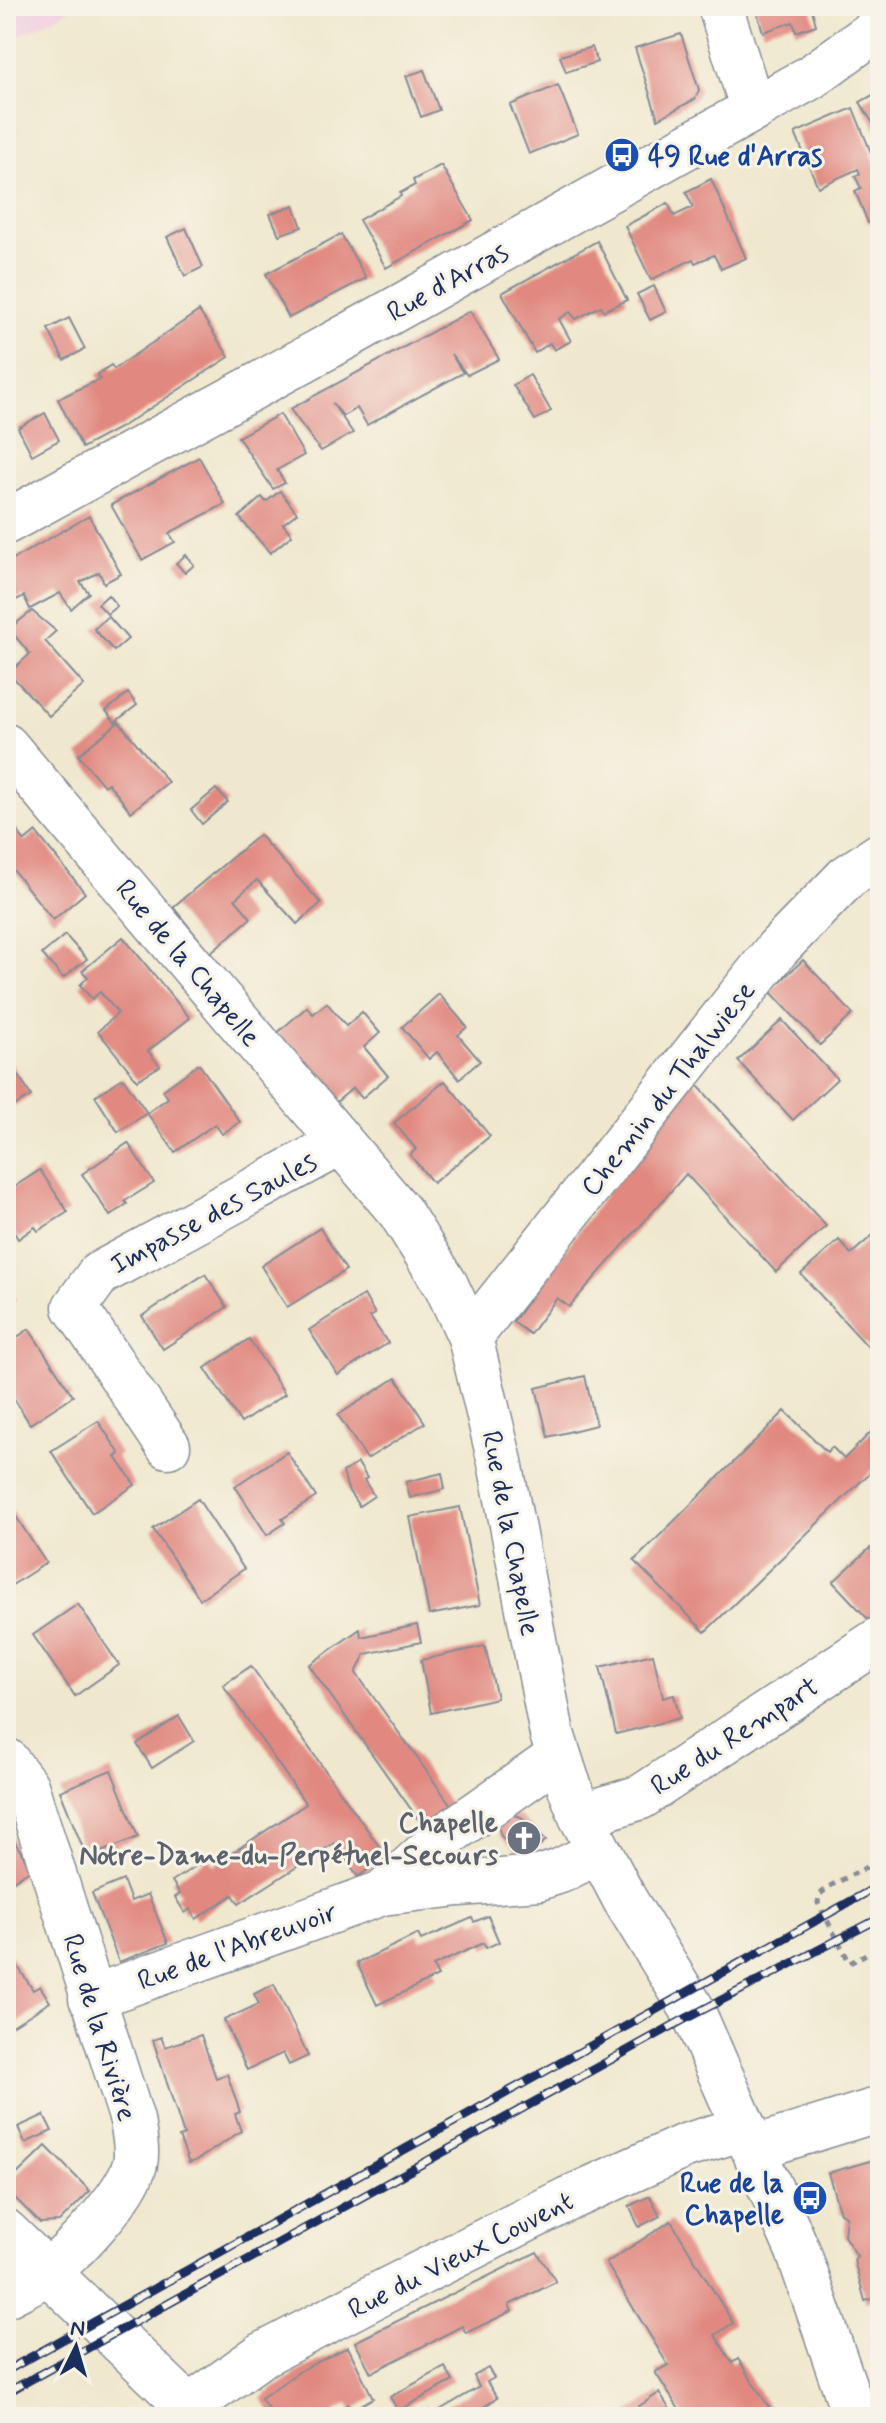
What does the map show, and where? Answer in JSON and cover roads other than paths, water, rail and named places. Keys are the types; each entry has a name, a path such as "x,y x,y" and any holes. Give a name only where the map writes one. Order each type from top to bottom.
{"street":[{"path":"720,6 753,110"},
{"name":"Rue d'Arras","path":"6,522 369,325 753,110 811,77 880,27"},
{"name":"Rue de la Chapelle","path":"6,746 400,1212 446,1285 470,1337 500,1462 552,1734 559,1756 590,1834 625,1900 691,2007 798,2251 855,2417"},
{"name":"Chemin du Thalwiese","path":"470,1337 777,949 847,877 880,855"},
{"name":"Impasse des Saules","path":"168,1446 75,1307 99,1274 341,1143"},
{"name":"Rue du Rempart","path":"590,1834 880,1639"},
{"name":"Rue de l'Abreuvoir","path":"382,1893 442,1838 559,1756"},
{"name":"Rue de la Rivière","path":"6,1760 26,1786 132,2120 136,2161 129,2180 92,2228 46,2273 6,2295"},
{"name":"Rue de l'Abreuvoir","path":"91,1998 382,1893 539,1878 560,1871 590,1834"},
{"name":"Rue du Vieux Couvent","path":"194,2412 260,2356 568,2199 685,2146 749,2138 880,2109"},
{"path":"6,2232 194,2412"}],"railway":[{"path":"6,2371 880,1885"},
{"path":"6,2393 683,2020 880,1918"}],"place":[{"name":"49 Rue d'Arras","path":"622,155"},
{"name":"Chapelle Notre-Dame-du-Perpétuel-Secours","path":"524,1838"},
{"name":"Rue de la Chapelle","path":"810,2198"}]}
